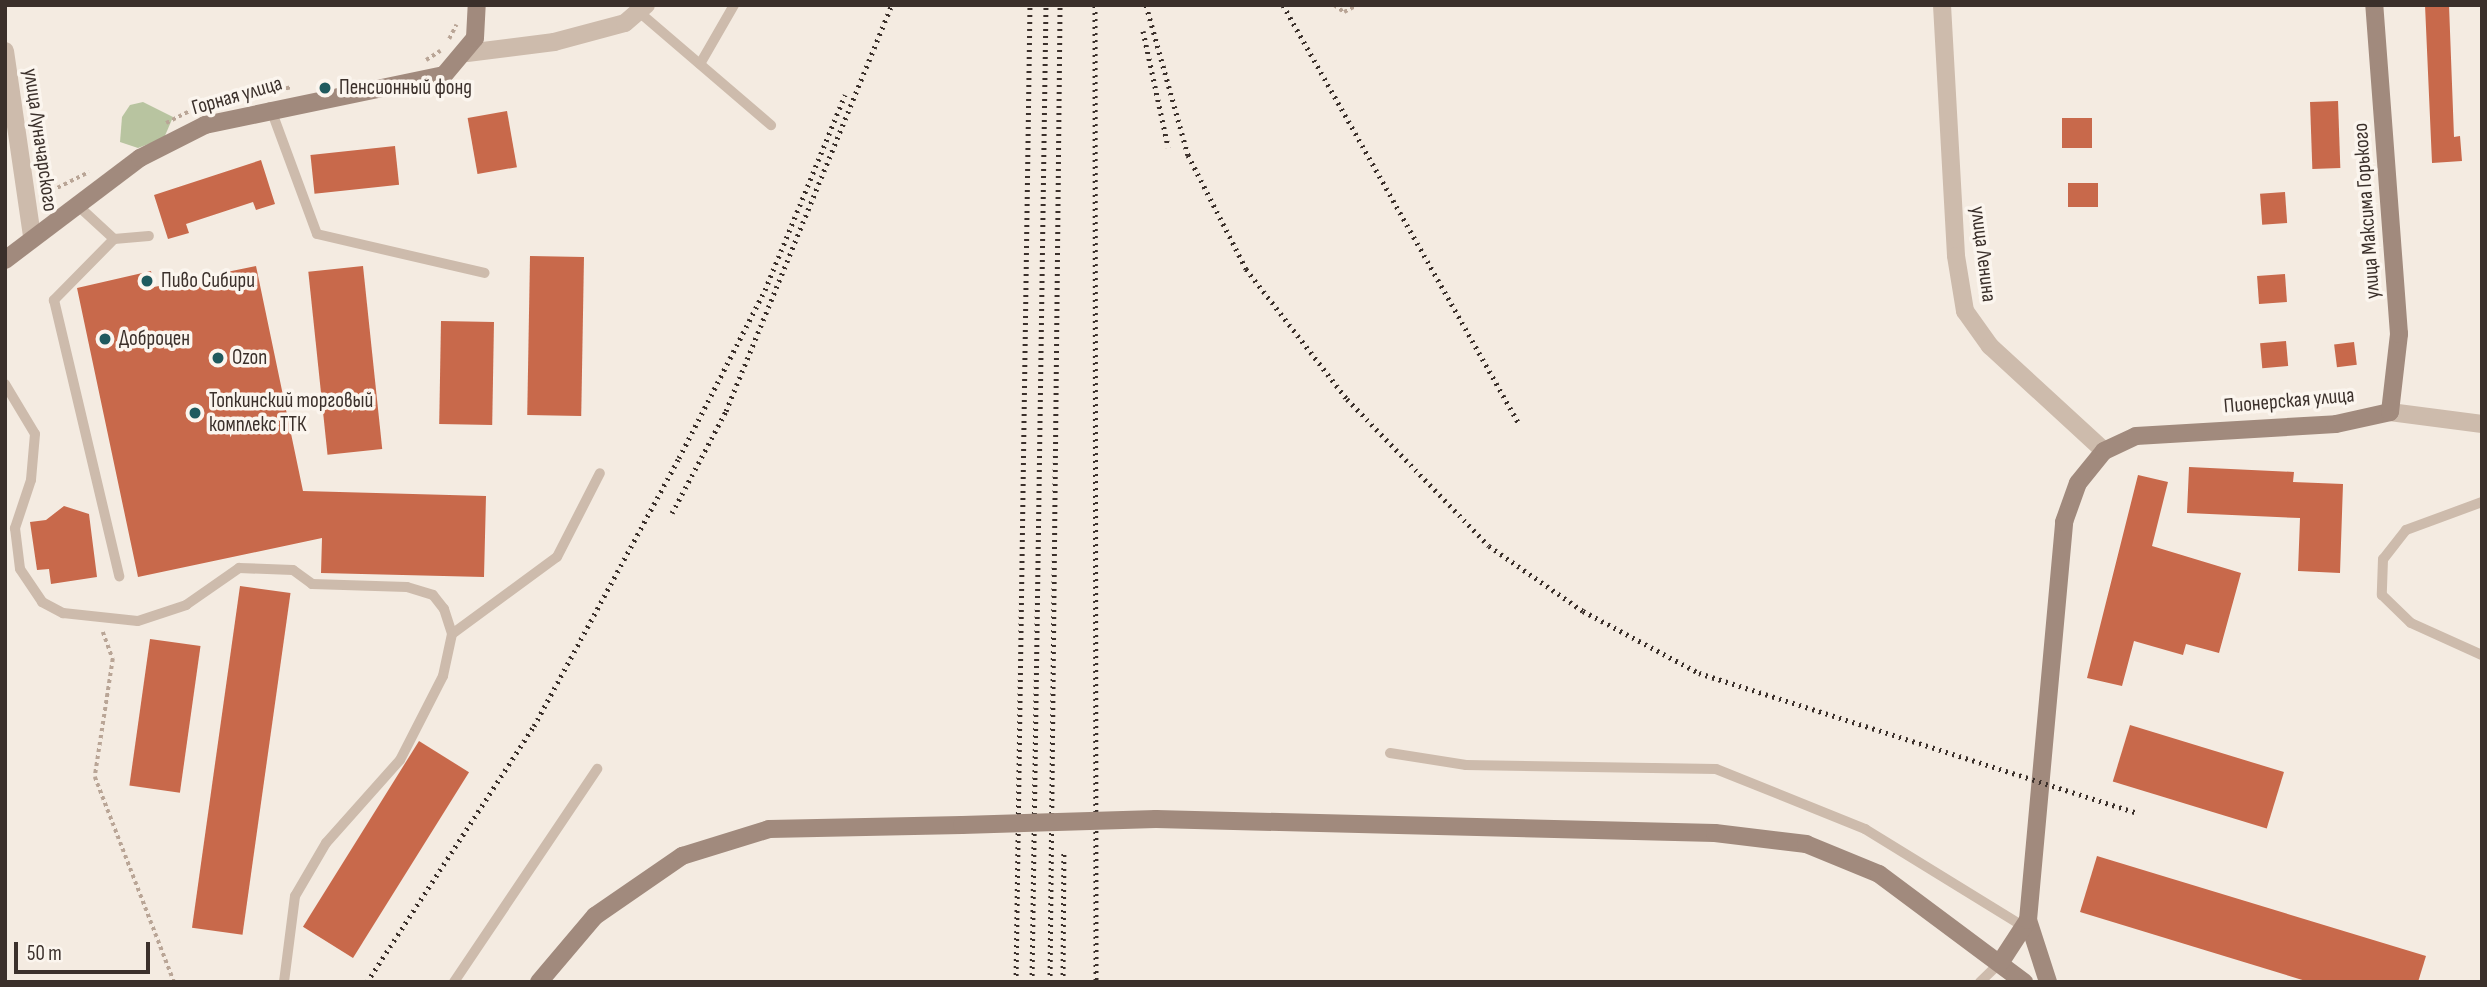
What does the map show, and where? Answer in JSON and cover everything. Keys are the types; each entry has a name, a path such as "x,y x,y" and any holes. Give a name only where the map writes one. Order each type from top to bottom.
{"street":[{"path":"477,5 467,52 554,42 625,23 642,9"},
{"name":"улица Ленина","path":"1942,5 1956,256 1965,310 1990,345 2104,452"},
{"name":"улица Максима Горького","path":"2374,5 2399,334 2390,412"},
{"name":"улица Луначарского","path":"5,51 32,235"},
{"name":"Горная улица","path":"5,260 32,235 75,203 175,139 270,107 430,81 467,52"},
{"name":"Пионерская улица","path":"2104,452 2146,434 2303,427 2390,412 2482,424"},
{"path":"2048,982 2027,924 2064,522 2078,483 2104,452"},
{"path":"539,982 594,916 682,856 769,830 1156,819 1716,833 1806,844 1879,874 2024,982"},
{"path":"2000,963 2027,924"}],"lane":[{"path":"700,64 734,5"},
{"path":"642,9 700,64 771,125"},
{"path":"270,107 317,234 485,273"},
{"path":"75,203 114,239"},
{"path":"119,576 54,300 114,239 149,236"},
{"path":"5,384 35,434 31,480 15,528 27,587 63,612 99,620 164,614 239,568 293,570 312,584 407,587 433,595 452,634 443,676 400,761 326,843 295,896 284,982"},
{"path":"452,634 556,557 600,473"},
{"path":"2482,502 2406,530 2383,559 2382,595 2411,623 2482,655"},
{"path":"1390,753 1466,765 1716,769 1865,829 2027,924"},
{"path":"454,982 597,769"},
{"path":"1980,982 2000,963"}],"path":[{"path":"1334,5 1344,12 1357,5"},
{"path":"99,620 113,659 95,777 174,982"}],"green space":[{"path":"143,102 173,117 164,138 138,148 120,142 122,117 130,105"}],"building":[{"path":"2425,5 2449,5 2454,137 2460,136 2462,161 2432,163"},
{"path":"2338,101 2340,168 2312,169 2310,102"},
{"path":"507,111 517,167 478,174 468,118"},
{"path":"2062,118 2092,118 2092,148 2062,148"},
{"path":"395,146 399,185 315,194 310,155"},
{"path":"261,160 275,204 256,210 253,202 186,224 189,233 168,239 154,195"},
{"path":"2068,183 2098,183 2098,207 2068,207"},
{"path":"2285,192 2287,223 2262,225 2260,194"},
{"path":"530,256 584,257 581,416 527,415"},
{"name":"Топкинский торговый комплекс ТТК","path":"256,266 303,491 486,496 484,577 321,573 322,538 138,577 77,288 151,271 154,287"},
{"path":"363,266 382,449 328,455 308,272"},
{"path":"2285,274 2287,302 2259,304 2257,276"},
{"path":"441,321 494,322 492,425 439,424"},
{"path":"2286,341 2288,366 2262,368 2260,343"},
{"path":"2354,342 2357,365 2337,367 2334,344"},
{"path":"2189,467 2294,472 2293,482 2343,484 2340,573 2298,571 2300,518 2187,513"},
{"path":"2138,475 2168,482 2152,546 2241,573 2219,653 2186,644 2183,655 2134,641 2122,686 2087,678"},
{"path":"64,506 89,514 97,577 51,584 49,569 37,570 30,522 46,520"},
{"path":"240,586 291,593 242,935 192,928"},
{"path":"150,639 201,646 180,793 129,786"},
{"path":"2130,725 2284,772 2267,828 2113,781"},
{"path":"419,741 469,772 353,958 303,927"},
{"path":"2097,856 2426,956 2418,982 2309,982 2080,912"}],"railway":[{"path":"672,513 726,411 892,5"},
{"path":"1016,982 1030,5"},
{"path":"1032,982 1046,5"},
{"path":"1050,982 1060,5"},
{"path":"1095,5 1096,982"},
{"path":"1146,5 1188,155 1246,269 1347,399 1489,546 1583,611 1699,673 2137,813"},
{"path":"1283,5 1519,424"},
{"path":"1143,31 1168,147"},
{"path":"367,982 534,726 679,458 765,290 845,95"},
{"path":"1063,982 1064,852"}],"place":[{"name":"Пенсионный фонд","path":"325,88"},
{"name":"Пиво Сибири","path":"147,281"},
{"name":"Доброцен","path":"105,339"},
{"name":"Ozon","path":"218,358"},
{"name":"Топкинский торговый комплекс ТТК","path":"195,413"}]}
